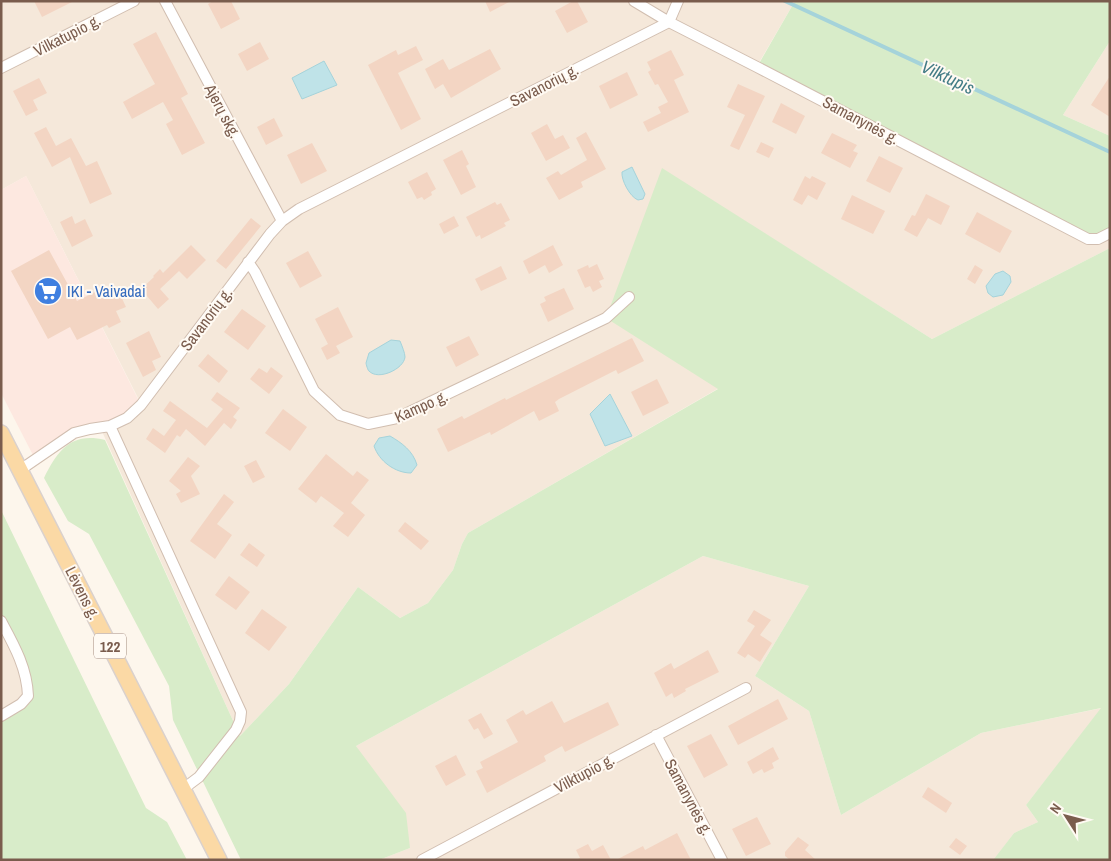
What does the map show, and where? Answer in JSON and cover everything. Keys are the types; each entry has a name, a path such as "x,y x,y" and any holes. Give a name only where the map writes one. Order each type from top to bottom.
{"main road":[{"name":"Lėvens g.","path":"1,433 218,860"}],"street":[{"name":"Vilkatupio g.","path":"1,68 134,1"},
{"name":"Ajerų skg.","path":"165,1 282,221"},
{"name":"Samanynės g.","path":"634,1 668,22 1088,239 1098,238 1110,233"},
{"path":"668,22 678,1"},
{"name":"Savanorių g.","path":"20,470 74,433 110,426 127,418 141,405 248,262 282,221 307,204 668,22"},
{"name":"Kampo g.","path":"248,262 255,272 314,391 340,415 368,424 398,418 606,318 629,297"},
{"path":"110,426 241,712 240,722 236,730 199,777 183,789"},
{"path":"1,621 22,661 28,684 28,696 20,704 1,716"},
{"name":"Vilktupio g.","path":"422,860 746,688"},
{"name":"Samanynės g.","path":"656,735 722,860"}],"shaded area":[{"path":"1,1 795,1 757,66 1110,233 1110,248 932,339 662,169 719,388 468,533 453,570 428,603 400,618 358,587 289,684 240,736 100,427 141,404 26,176 1,190"},
{"path":"1110,41 1110,136 1063,115"},
{"path":"26,176 141,405 127,418 90,429 35,459 1,393 1,190"},
{"path":"703,556 809,586 755,676 809,711 841,815 981,733 1102,708 1026,805 1038,822 1014,833 994,860 379,860 410,848 356,746"},
{"path":"1,621 22,661 28,696 1,716"}],"green space":[{"path":"795,1 1110,1 1110,41 1063,115 1110,136 1110,233 1088,239 757,67"},
{"path":"662,168 932,339 1110,248 1110,860 994,859 1014,833 1038,822 1026,805 1101,708 981,733 841,815 809,711 755,676 809,586 703,556 356,746 406,813 410,848 379,860 241,860 173,720 169,686 89,534 68,521 44,478 49,468 60,452 74,441 93,438 105,440 240,736 289,684 358,587 400,618 428,603 453,570 468,533 718,389 606,318"},
{"path":"1,510 146,808 167,822 187,860 1,860 1,716 28,696 1,621"}],"water":[{"path":"324,61 337,85 302,99 292,78"},
{"path":"632,167 645,194 643,199 638,200 632,195 623,179 622,172"},
{"path":"1003,271 1010,276 1011,282 1003,295 993,297 988,293 986,286 995,274"},
{"path":"391,340 400,341 405,355 404,361 390,372 378,375 373,374 369,371 366,364 369,353"},
{"path":"610,394 632,436 605,446 590,414"},
{"path":"390,436 403,445 413,456 417,465 411,473 399,471 388,465 376,451 374,446 379,438"}],"building":[{"path":"34,1 74,1 42,17"},
{"path":"213,1 231,1 240,19 221,29 208,4"},
{"path":"485,1 511,1 490,12"},
{"path":"573,1 577,1 588,22 567,33 555,11"},
{"path":"156,32 188,94 181,98 205,143 182,155 166,124 173,120 163,102 132,119 123,102 155,84 133,44"},
{"path":"260,42 269,59 247,71 238,54"},
{"path":"416,46 423,60 398,73 421,119 401,130 368,65 396,50 398,55"},
{"path":"490,49 501,69 451,98 443,84 435,89 425,69 443,59 449,70"},
{"path":"671,50 684,75 674,80 689,112 648,132 643,122 661,113 658,107 668,102 658,84 655,85 648,72 651,70 647,62"},
{"path":"627,72 638,95 610,109 599,86"},
{"path":"1110,76 1110,117 1091,105"},
{"path":"39,78 47,93 33,100 38,110 26,116 13,91"},
{"path":"738,84 765,96 739,150 730,146 745,115 727,107"},
{"path":"781,103 805,116 796,134 772,122"},
{"path":"274,118 283,136 266,145 257,127"},
{"path":"547,124 555,139 563,135 570,148 546,161 531,133"},
{"path":"46,127 56,146 71,138 86,166 97,161 112,194 90,204 70,157 52,167 34,133"},
{"path":"586,132 606,169 581,182 583,187 559,200 546,178 558,171 561,175 587,160 576,138"},
{"path":"832,133 857,145 853,151 858,153 850,168 821,153"},
{"path":"761,142 774,148 769,158 756,152"},
{"path":"312,143 327,171 301,184 287,155"},
{"path":"462,150 469,164 466,166 476,187 461,195 443,160"},
{"path":"879,156 903,168 890,193 866,181"},
{"path":"427,172 436,189 431,192 432,195 424,200 422,197 417,199 408,182"},
{"path":"805,176 810,179 812,176 826,183 817,200 808,195 802,205 793,200"},
{"path":"926,194 950,206 941,225 928,218 917,237 904,230 912,215 915,216"},
{"path":"852,195 885,211 873,234 841,219"},
{"path":"495,202 497,205 501,203 510,220 504,223 506,226 481,239 480,235 476,237 466,217"},
{"path":"977,212 1012,231 1000,253 965,234"},
{"path":"72,216 75,224 85,219 93,236 72,247 60,222"},
{"path":"454,216 459,226 444,234 439,224"},
{"path":"251,218 261,226 226,269 216,261"},
{"path":"191,245 206,260 187,279 179,271 160,289 169,299 158,309 141,289 160,269 163,273"},
{"path":"553,245 563,265 549,273 545,265 529,274 523,261"},
{"path":"49,250 77,301 103,288 106,293 117,288 126,307 116,311 121,322 109,328 107,325 77,340 70,327 48,339 11,271"},
{"path":"308,251 322,276 300,288 286,263"},
{"path":"597,264 604,279 599,281 602,287 593,292 590,286 585,288 577,270 588,265 589,268"},
{"path":"975,265 983,270 975,284 967,279"},
{"path":"501,266 507,279 481,291 475,279"},
{"path":"564,288 574,309 548,322 540,304 546,301 544,297"},
{"path":"338,307 353,337 336,346 340,353 327,360 321,348 328,344 315,319"},
{"path":"242,309 266,326 248,350 224,332"},
{"path":"149,331 161,357 152,361 156,370 143,377 126,343"},
{"path":"469,336 479,355 456,367 446,347"},
{"path":"632,338 644,361 618,374 616,370 559,399 555,402 559,411 539,421 534,411 491,435 490,432 448,452 437,429 462,416 464,419 505,398 506,400"},
{"path":"208,354 228,371 219,383 198,366"},
{"path":"271,367 283,376 269,394 250,379 259,368 267,373"},
{"path":"657,379 669,403 643,416 631,392"},
{"path":"217,392 240,408 233,417 237,420 231,429 224,423 205,446 186,429 180,437 177,435 165,453 146,439 153,428 164,436 176,420 163,411 170,401 207,428 223,409 211,400"},
{"path":"283,409 307,427 290,451 265,433"},
{"path":"326,454 353,476 357,471 369,480 351,503 365,515 348,537 333,526 344,513 321,496 316,503 298,489"},
{"path":"188,457 200,466 191,476 200,494 181,503 176,494 181,491 169,481"},
{"path":"256,460 265,477 253,483 244,466"},
{"path":"224,494 234,502 217,524 232,535 215,559 190,541"},
{"path":"405,522 429,541 421,550 398,531"},
{"path":"249,543 265,555 257,567 240,555"},
{"path":"229,576 250,592 236,610 215,595"},
{"path":"262,609 287,627 269,651 245,633"},
{"path":"754,610 771,620 760,635 772,643 760,662 748,654 745,658 737,653 755,626 747,621"},
{"path":"708,650 719,672 685,689 686,691 674,698 672,693 666,697 654,673 671,663 674,669"},
{"path":"778,699 788,719 738,745 728,726"},
{"path":"552,701 564,723 608,702 619,725 565,752 562,746 544,756 546,761 487,793 476,771 483,768 480,762 518,742 506,720 523,710 526,715"},
{"path":"481,713 493,734 484,739 478,728 474,730 468,720"},
{"path":"711,734 728,765 704,778 687,746"},
{"path":"773,747 779,759 772,763 774,768 764,773 762,769 753,774 747,762"},
{"path":"456,755 466,775 446,786 435,766"},
{"path":"928,787 952,803 946,813 922,797"},
{"path":"757,817 771,844 746,856 732,829"},
{"path":"677,833 691,860 616,860 643,846 645,850"},
{"path":"798,837 809,845 805,850 816,860 790,860 785,856 785,852"},
{"path":"956,838 967,846 960,855 949,847"},
{"path":"588,844 592,851 603,845 611,860 576,860 580,858 576,850"}],"waterway":[{"name":"Vilktupis","path":"785,1 1110,152"}],"place":[{"name":"IKI - Vaivadai","path":"48,291"}]}
